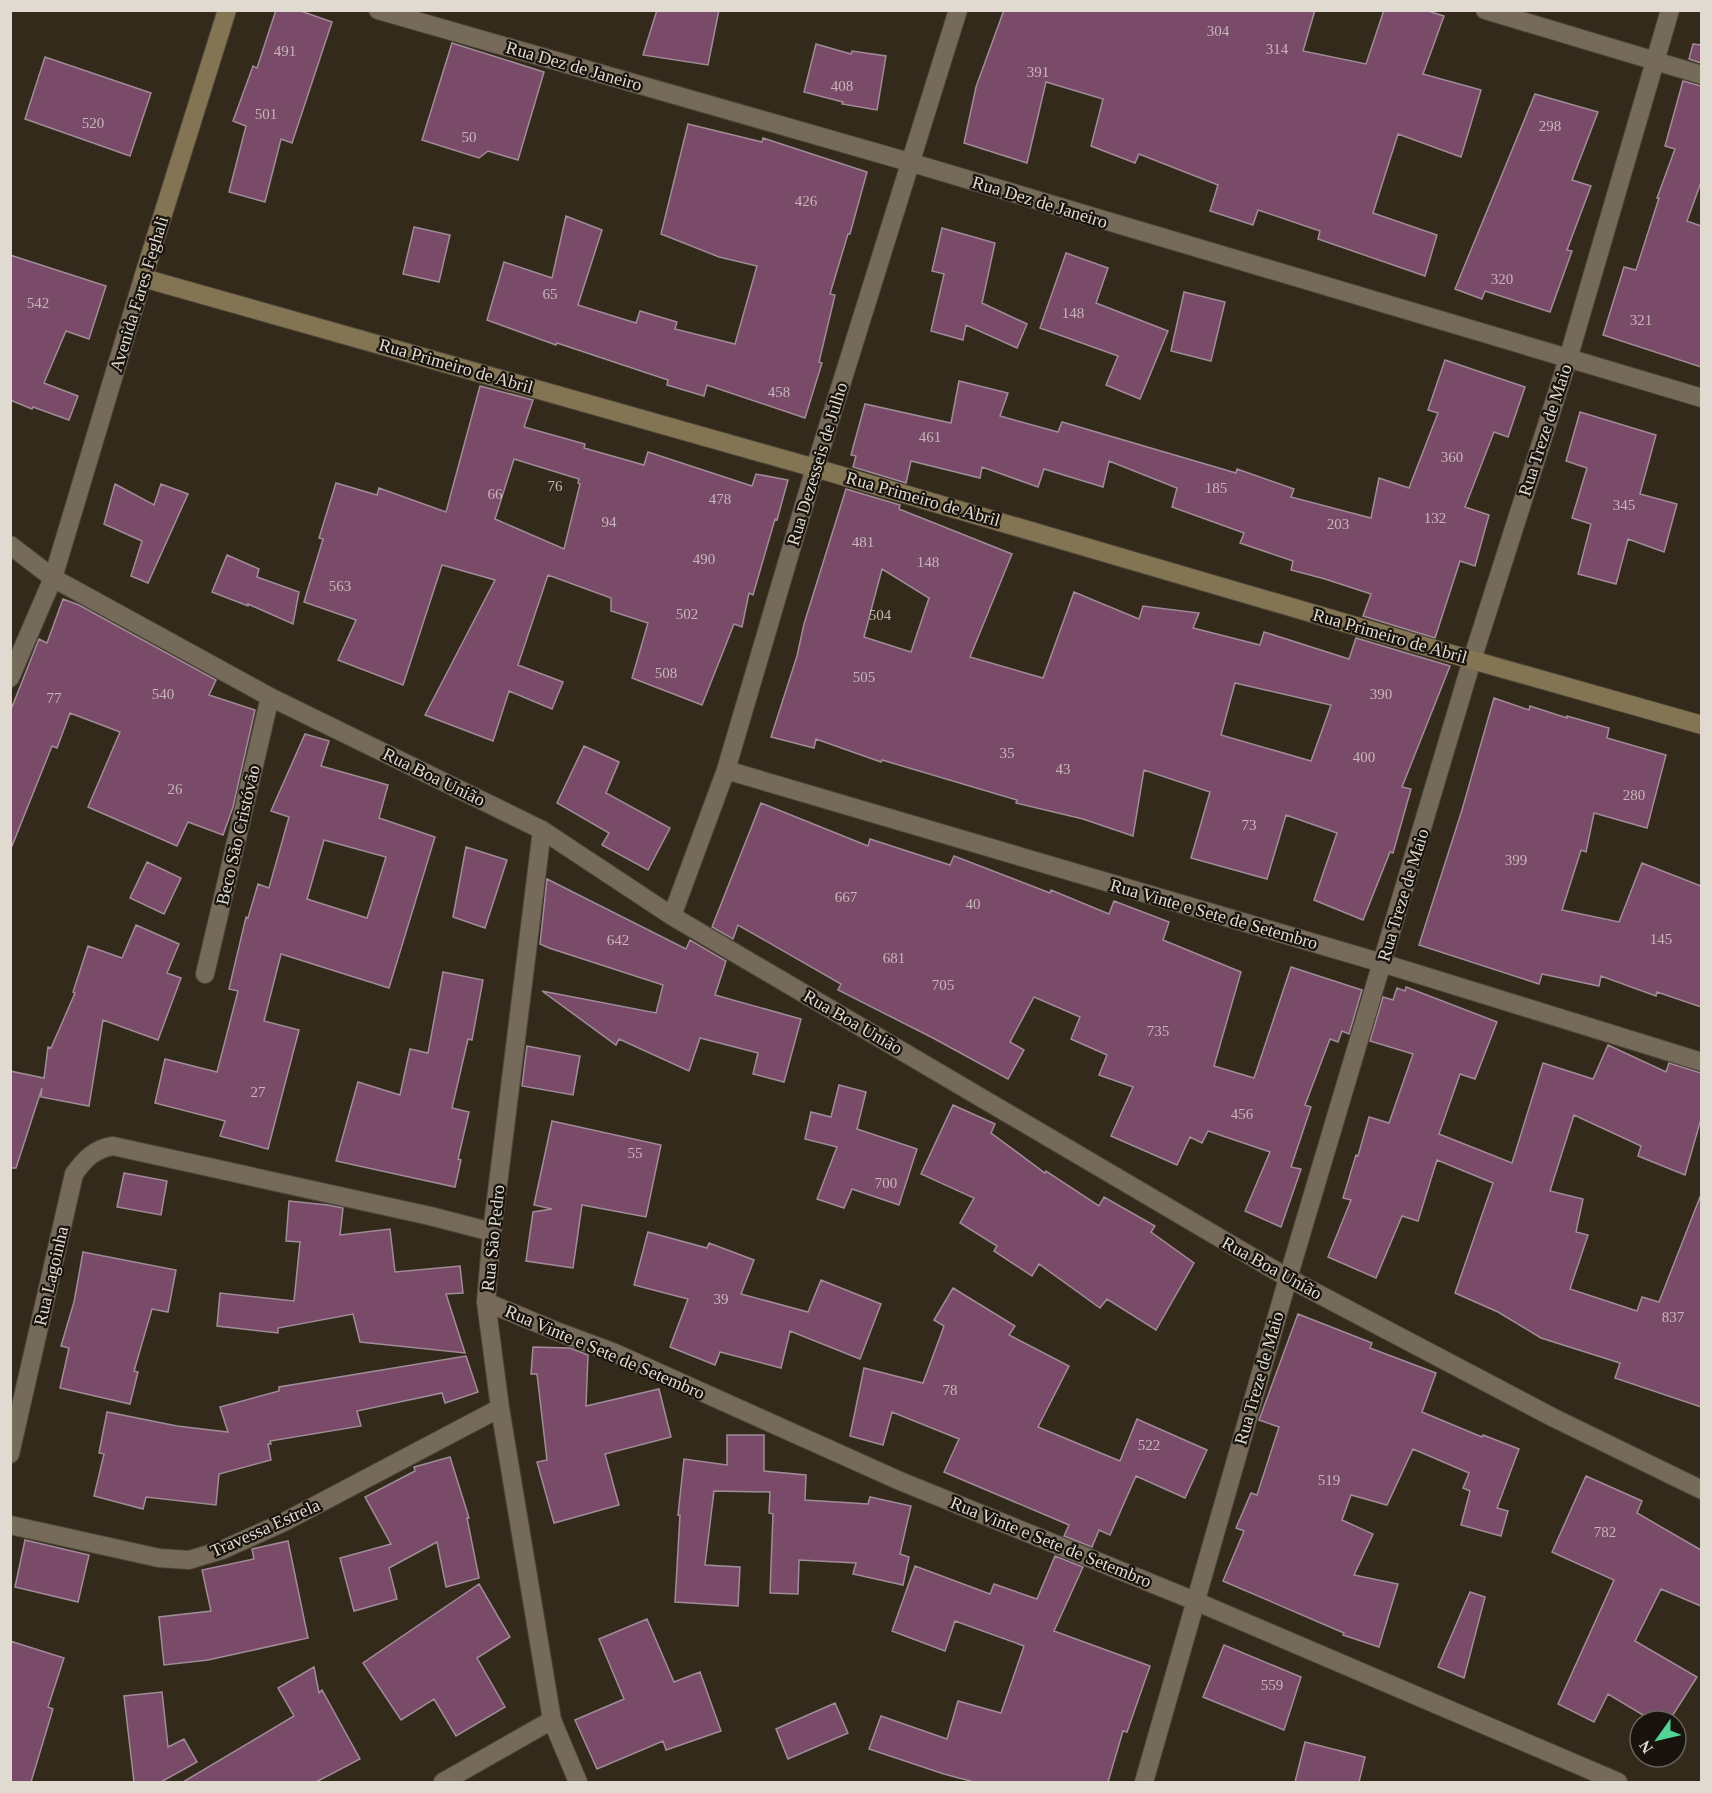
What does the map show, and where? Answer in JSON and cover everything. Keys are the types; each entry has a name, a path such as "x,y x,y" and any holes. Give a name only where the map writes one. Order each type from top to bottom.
{"street":[{"name":"Avenida Fares Feghali","path":"10,678 53,578 143,278 227,10"},
{"name":"Rua Dez de Janeiro","path":"378,10 909,162 1701,398"},
{"name":"Rua Dezesseis de Julho","path":"672,916 726,770 815,468 958,10"},
{"path":"1485,10 1701,75"},
{"name":"Rua Treze de Maio","path":"1144,1782 1288,1278 1472,660 1568,359 1671,10"},
{"name":"Rua Primeiro de Abril","path":"143,278 815,468 1701,725"},
{"name":"Rua Boa União","path":"10,545 53,578 270,697 542,830 672,916 1288,1278 1554,1418 1701,1490"},
{"name":"Beco São Cristóvão","path":"205,974 270,697"},
{"name":"Rua Vinte e Sete de Setembro","path":"726,770 1382,963 1701,1062"},
{"name":"Rua São Pedro","path":"542,830 492,1232 486,1302 500,1408 552,1720 578,1782"},
{"name":"Rua Lagoinha","path":"10,1454 74,1174 85,1159 101,1148 113,1146 430,1216 492,1232"},
{"name":"Rua Vinte e Sete de Setembro","path":"486,1302 615,1353 900,1481 1195,1601 1617,1782"},
{"name":"Travessa Estrela","path":"10,1525 159,1558 189,1560 222,1550 284,1522 500,1408"},
{"path":"443,1782 552,1720"}],"building":[{"path":"276,10 298,10 332,22 292,143 281,139 265,202 229,192 246,126 233,121 253,66 257,68"},
{"path":"657,10 719,10 708,65 643,55"},
{"path":"1004,10 1315,10 1303,51 1366,64 1384,10 1425,10 1444,16 1423,74 1481,90 1461,157 1398,134 1373,213 1437,235 1425,276 1318,239 1320,231 1258,210 1253,225 1210,211 1218,185 1139,154 1135,163 1091,146 1103,99 1046,82 1027,163 964,143 976,87"},
{"path":"452,43 544,72 518,160 488,151 479,158 422,140"},
{"path":"816,44 851,54 852,51 886,56 877,110 842,104 843,102 804,92"},
{"path":"1693,44 1701,45 1701,63 1689,59"},
{"path":"45,57 151,93 130,156 25,119"},
{"path":"1683,81 1701,86 1701,182 1687,221 1701,226 1701,367 1603,335 1624,267 1636,270 1659,198 1657,198 1675,149 1665,146"},
{"path":"1535,94 1598,112 1572,180 1591,186 1567,250 1572,251 1550,312 1485,291 1482,299 1455,289"},
{"path":"688,124 762,142 763,138 867,172 830,294 835,295 819,362 822,363 805,418 707,385 704,396 667,385 668,380 557,343 556,345 487,320 504,262 552,278 566,216 602,230 578,305 636,323 640,311 677,322 675,329 735,344 757,266 719,257 661,234"},
{"path":"414,227 450,235 439,282 403,274"},
{"path":"942,228 995,243 982,303 1027,324 1017,348 966,325 963,340 931,331 944,274 932,271"},
{"path":"1066,253 1108,268 1096,303 1168,331 1140,399 1106,385 1118,356 1040,328"},
{"path":"10,255 106,286 89,339 66,331 44,383 78,396 69,420 10,400"},
{"path":"1184,292 1225,302 1211,361 1171,351"},
{"path":"1445,360 1525,387 1508,437 1494,432 1465,507 1489,515 1475,566 1460,561 1435,638 1363,616 1371,594 1291,570 1293,561 1240,543 1244,533 1172,507 1177,488 1109,461 1103,487 1044,469 1038,487 982,467 980,478 911,461 906,483 853,467 856,456 851,455 865,404 951,423 959,381 1008,393 1000,416 1058,432 1062,422 1236,473 1237,469 1294,489 1291,497 1371,518 1379,478 1409,488 1438,413 1428,410"},
{"path":"480,386 533,400 524,427 585,444 584,448 644,465 648,452 752,486 756,474 788,480 753,595 749,593 742,627 734,624 702,705 632,678 648,623 611,611 611,598 548,575 518,665 563,682 552,709 509,691 493,741 425,715 495,580 442,565 403,685 338,660 356,620 304,602 323,539 319,538 336,483 377,495 379,488 446,512","holes":["514,459 579,479 580,484 564,549 495,519"]},
{"path":"1580,412 1656,435 1640,494 1677,504 1664,552 1628,539 1616,584 1578,574 1591,524 1572,518 1587,468 1566,461"},
{"path":"115,484 154,505 161,484 188,494 148,583 131,576 142,541 104,524"},
{"path":"846,489 900,505 899,509 1012,554 970,657 1043,678 1074,592 1139,619 1143,606 1199,613 1193,628 1260,645 1264,632 1349,659 1356,638 1450,666 1402,787 1411,789 1393,853 1390,852 1363,920 1314,900 1337,833 1286,815 1267,879 1191,858 1210,792 1144,770 1133,836 1083,819 1016,803 1017,800 882,760 881,762 816,739 814,748 771,737 797,656 804,624","holes":["882,569 929,598 911,652 864,637","1235,683 1331,705 1311,761 1221,735"]},
{"path":"227,555 259,569 257,577 299,592 293,624 248,604 248,606 212,592"},
{"path":"63,599 79,605 216,680 209,695 255,710 233,807 223,835 188,822 177,846 88,807 120,732 70,713 57,748 52,746 12,846 10,846 10,712 39,639 47,643"},
{"path":"1494,698 1529,710 1530,706 1609,728 1607,738 1666,755 1647,828 1594,813 1586,852 1581,850 1562,910 1619,922 1642,863 1701,886 1701,1007 1657,992 1656,996 1601,976 1599,986 1542,974 1539,984 1419,945 1462,810"},
{"path":"305,734 329,741 321,766 388,785 379,818 435,837 389,988 281,954 264,1021 299,1030 268,1149 220,1136 225,1121 155,1103 165,1059 217,1072 238,991 229,989 246,917 248,918 258,884 269,888 289,817 271,811","holes":["324,840 386,857 367,918 307,899"]},
{"path":"584,746 619,762 606,793 670,828 648,870 602,845 609,833 557,803"},
{"path":"761,803 868,846 870,839 950,865 954,856 1050,893 1051,890 1109,914 1114,901 1169,922 1163,940 1241,972 1214,1066 1254,1078 1291,967 1362,990 1349,1034 1342,1031 1338,1042 1330,1039 1305,1105 1311,1107 1291,1167 1301,1169 1281,1227 1245,1211 1270,1152 1208,1131 1202,1143 1190,1137 1177,1165 1111,1136 1133,1087 1099,1075 1107,1055 1071,1039 1080,1017 1034,997 1010,1042 1024,1050 1008,1079 838,990 841,984 738,925 733,939 712,927"},
{"path":"466,847 507,860 485,928 453,917"},
{"path":"147,862 181,878 164,914 130,898"},
{"path":"547,879 686,949 690,940 726,961 715,995 801,1019 784,1082 753,1074 758,1053 700,1038 689,1071 619,1039 616,1045 542,991 656,1013 663,985 540,944"},
{"path":"136,925 179,944 167,973 181,978 158,1040 103,1020 89,1106 41,1097 42,1088 16,1168 10,1168 10,1071 44,1078 48,1047 51,1048 75,993 73,992 88,946 122,958"},
{"path":"443,972 483,980 472,1040 468,1039 452,1108 469,1112 458,1159 461,1160 455,1187 336,1161 358,1082 400,1095 410,1049 428,1053"},
{"path":"1406,987 1497,1022 1475,1079 1460,1074 1439,1134 1512,1163 1543,1063 1593,1079 1608,1045 1666,1072 1669,1063 1701,1073 1701,1119 1685,1175 1638,1156 1641,1146 1574,1115 1550,1191 1583,1199 1576,1232 1588,1235 1570,1289 1637,1311 1642,1297 1659,1302 1701,1198 1701,1407 1615,1378 1620,1363 1541,1338 1498,1312 1455,1293 1493,1183 1437,1160 1418,1221 1402,1216 1376,1278 1328,1257 1351,1200 1343,1198 1369,1117 1389,1123 1413,1054 1370,1041 1383,997 1393,1000 1397,988 1405,991"},
{"path":"527,1046 580,1056 573,1095 522,1086"},
{"path":"839,1085 866,1092 857,1129 917,1149 899,1205 852,1189 844,1208 817,1199 837,1147 805,1139 811,1112 831,1117"},
{"path":"953,1105 995,1124 991,1133 1045,1173 1046,1171 1099,1206 1104,1197 1155,1226 1151,1232 1194,1263 1156,1330 1107,1299 1100,1308 1039,1264 1032,1276 994,1251 997,1246 960,1223 974,1198 921,1174"},
{"path":"552,1121 661,1145 646,1217 582,1205 573,1268 526,1261 533,1212 552,1209 534,1205"},
{"path":"124,1173 167,1181 161,1215 117,1207"},
{"path":"289,1201 343,1208 340,1235 390,1229 395,1272 460,1266 463,1293 446,1294 465,1353 360,1342 353,1314 278,1328 278,1333 217,1326 220,1293 294,1301 300,1242 286,1241"},
{"path":"648,1232 707,1248 709,1243 754,1260 741,1294 808,1312 821,1280 881,1304 860,1359 790,1331 781,1368 720,1352 715,1365 670,1347 688,1299 634,1285"},
{"path":"83,1252 176,1270 168,1312 152,1309 134,1371 138,1372 130,1404 60,1388 69,1348 61,1346 74,1302"},
{"path":"953,1288 1015,1326 1009,1335 1069,1366 1038,1427 1120,1461 1137,1419 1207,1450 1185,1498 1136,1476 1110,1535 1099,1530 1092,1547 1064,1536 1069,1525 944,1472 959,1439 892,1412 883,1445 850,1436 864,1368 923,1383 944,1326 934,1320"},
{"path":"1298,1314 1372,1343 1370,1348 1436,1373 1422,1412 1482,1437 1483,1435 1519,1449 1497,1508 1508,1511 1501,1536 1461,1525 1470,1491 1463,1488 1469,1473 1413,1449 1387,1505 1351,1495 1342,1520 1373,1534 1354,1575 1398,1584 1379,1647 1343,1635 1344,1633 1223,1581 1244,1531 1236,1528 1251,1493 1257,1495 1279,1427 1259,1420"},
{"path":"533,1347 570,1348 588,1355 586,1406 659,1389 671,1437 605,1454 619,1505 554,1523 537,1462 547,1460 537,1374 531,1374"},
{"path":"466,1356 478,1392 445,1403 442,1393 357,1411 361,1426 270,1441 271,1444 268,1444 271,1460 219,1474 216,1505 146,1497 143,1509 94,1496 104,1454 99,1453 107,1412 177,1426 228,1432 220,1407 279,1391 279,1387"},
{"path":"727,1435 764,1435 764,1471 806,1475 805,1500 868,1504 870,1497 911,1506 900,1554 909,1557 903,1585 853,1574 856,1563 799,1560 798,1594 770,1593 773,1514 769,1513 770,1492 714,1491 705,1565 740,1567 738,1606 675,1602 680,1515 678,1515 684,1459 727,1465"},
{"path":"450,1457 469,1518 467,1518 479,1578 446,1587 437,1542 389,1568 397,1599 354,1611 340,1558 391,1544 365,1497 415,1471 414,1467"},
{"path":"1586,1476 1642,1501 1637,1513 1701,1550 1701,1606 1661,1589 1635,1641 1697,1677 1677,1709 1633,1709 1608,1694 1594,1722 1558,1704 1614,1580 1552,1552"},
{"path":"25,1540 89,1555 78,1602 15,1587"},
{"path":"288,1541 308,1638 208,1660 164,1665 159,1617 211,1611 202,1570 254,1559 252,1549"},
{"path":"1055,1556 1083,1567 1054,1631 1150,1666 1127,1732 1123,1731 1108,1782 974,1782 869,1749 881,1716 947,1739 958,1701 1001,1713 1024,1646 955,1621 945,1651 892,1631 915,1566 990,1594 994,1584 1037,1599"},
{"path":"479,1584 510,1637 477,1658 505,1707 456,1736 434,1699 401,1720 363,1663"},
{"path":"1470,1592 1485,1597 1464,1678 1438,1667"},
{"path":"647,1619 674,1682 700,1672 721,1731 666,1750 663,1741 597,1769 575,1720 624,1699 599,1639"},
{"path":"10,1641 64,1658 48,1707 53,1709 31,1782 10,1782"},
{"path":"1224,1645 1301,1677 1284,1730 1203,1697"},
{"path":"314,1667 319,1693 322,1690 360,1759 316,1782 183,1782 294,1716 278,1688"},
{"path":"162,1692 168,1747 184,1739 197,1762 161,1782 134,1782 124,1696"},
{"path":"835,1703 848,1733 788,1759 776,1729"},
{"path":"1305,1742 1365,1757 1359,1782 1295,1782"}]}
